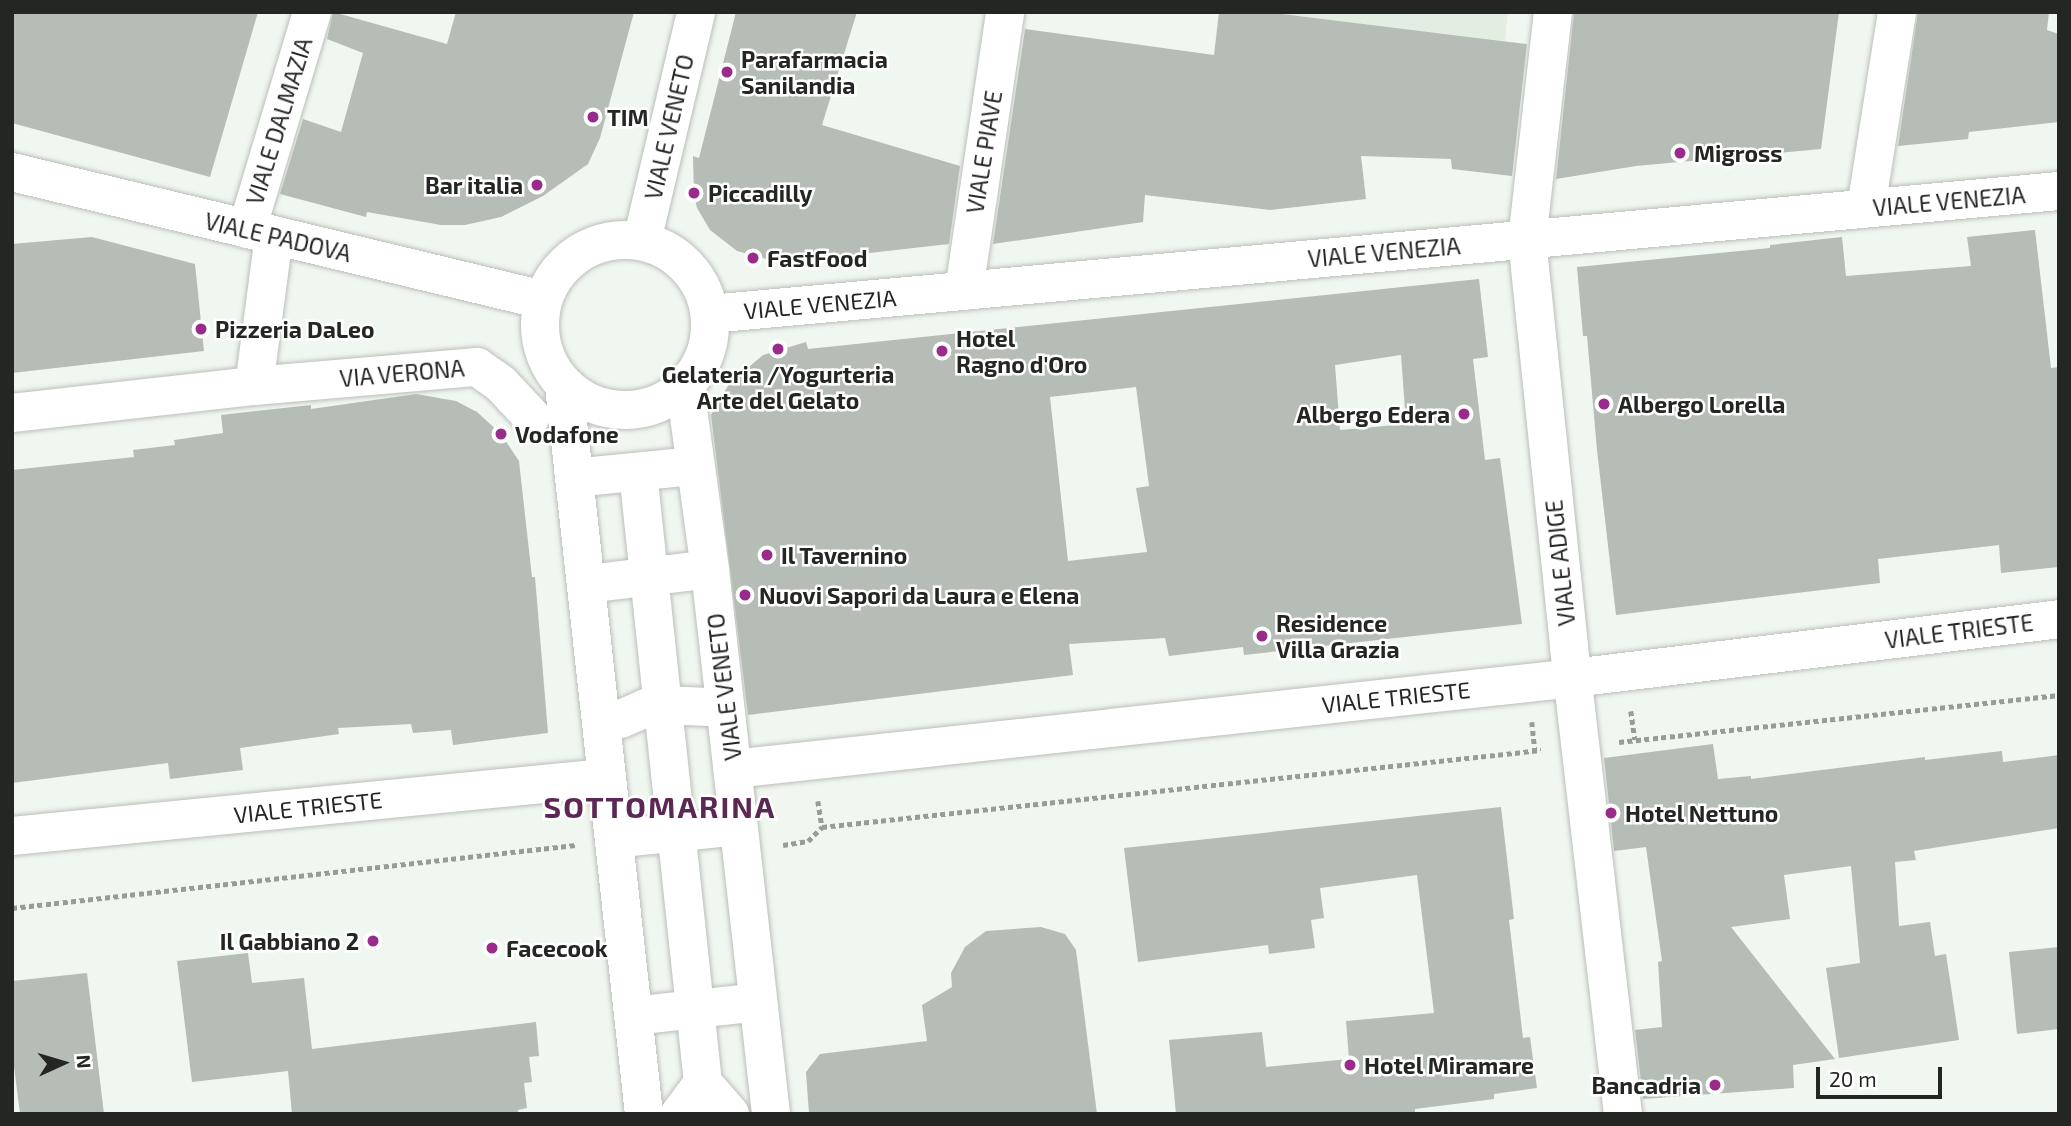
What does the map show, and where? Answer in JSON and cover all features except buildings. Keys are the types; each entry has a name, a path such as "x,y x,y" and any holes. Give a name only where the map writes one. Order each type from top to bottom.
{"street":[{"name":"VIALE DALMAZIA","path":"261,232 312,12"},
{"name":"VIALE VENETO","path":"642,241 696,12"},
{"name":"VIALE PIAVE","path":"964,291 1005,12"},
{"name":"VIALE ADIGE","path":"1553,12 1527,239 1573,678 1623,1114"},
{"path":"1866,208 1897,12"},
{"name":"VIALE PADOVA","path":"12,172 543,300"},
{"name":"VIALE VENEZIA","path":"710,314 2059,191"},
{"path":"254,386 261,232"},
{"path":"610,241 642,241 666,250 688,266 702,289 710,314 701,366 685,387 657,405 625,412 592,405 564,386 547,362 540,331 543,300 557,272 581,252 610,241"},
{"name":"VIA VERONA","path":"12,414 254,386 477,367 501,384 531,416"},
{"path":"564,386 644,1114"},
{"name":"VIALE VENETO","path":"685,387 733,769 771,1114"},
{"path":"593,476 683,467"},
{"path":"638,472 702,1083 730,1114"},
{"path":"604,582 693,572"},
{"name":"VIALE TRIESTE","path":"733,769 1573,678 2059,620"},
{"path":"621,719 646,708 663,705 708,707"},
{"name":"VIALE TRIESTE","path":"12,836 605,778"},
{"path":"631,837 720,828"},
{"path":"651,1014 742,1004"},
{"path":"680,1114 702,1083"}],"path":[{"path":"1611,743 2059,695"},
{"path":"775,843 784,845 808,841 822,827 1548,749"},
{"path":"12,908 579,844"}],"shaded area":[{"path":"1265,12 1508,12 1505,41"}],"place":[{"name":"Parafarmacia Sanilandia","path":"727,72"},
{"name":"TIM","path":"593,117"},
{"name":"Migross","path":"1680,153"},
{"name":"Bar italia","path":"537,185"},
{"name":"Piccadilly","path":"694,193"},
{"name":"FastFood","path":"753,258"},
{"name":"Pizzeria DaLeo","path":"201,329"},
{"name":"Gelateria /Yogurteria Arte del Gelato","path":"778,349"},
{"name":"Hotel Ragno d'Oro","path":"942,351"},
{"name":"Albergo Lorella","path":"1604,404"},
{"name":"Albergo Edera","path":"1464,414"},
{"name":"Vodafone","path":"501,434"},
{"name":"Il Tavernino","path":"767,555"},
{"name":"Nuovi Sapori da Laura e Elena","path":"745,595"},
{"name":"Residence Villa Grazia","path":"1262,636"},
{"name":"Hotel Nettuno","path":"1611,813"},
{"name":"Il Gabbiano 2","path":"373,941"},
{"name":"Facecook","path":"492,948"},
{"name":"Hotel Miramare","path":"1350,1065"},
{"name":"Bancadria","path":"1715,1085"}],"district":[{"name":"SOTTOMARINA","path":"660,806"}]}
